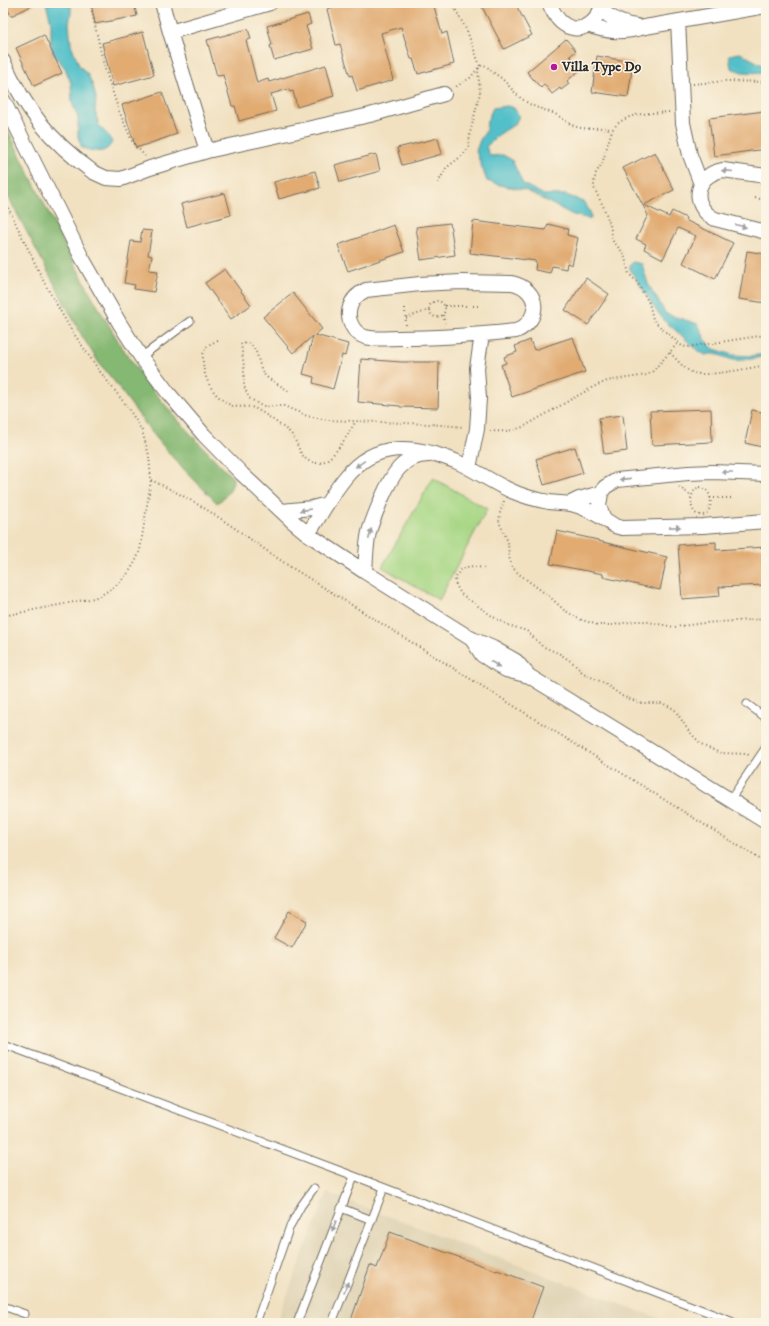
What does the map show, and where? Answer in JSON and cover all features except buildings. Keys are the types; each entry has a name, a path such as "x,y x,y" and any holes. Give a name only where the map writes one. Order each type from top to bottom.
{"street":[{"path":"162,3 207,150"},
{"path":"170,32 270,3"},
{"path":"549,3 556,17 567,26 573,28 593,22 598,16 601,7 617,21 626,25 645,26"},
{"path":"587,25 602,30 616,32 631,31 645,26 766,6"},
{"path":"678,21 682,111 690,155 701,184"},
{"path":"3,62 21,97 52,138 93,172 106,178 121,179 207,150 370,115 444,94"},
{"path":"3,100 81,256 141,357 169,394 204,435 242,474 308,534 365,572 470,638 493,648 516,661 529,676 766,822"},
{"path":"766,176 722,170 716,171 704,179 701,184 698,198 700,205 709,216 715,219 766,232"},
{"path":"461,282 512,283 519,285 530,292 533,299 534,312 528,324 516,331 482,334 407,338 371,338 354,329 349,316 349,309 355,297 366,290 420,284 461,282"},
{"path":"468,468 477,429 477,368 482,334"},
{"path":"459,336 473,356 477,368"},
{"path":"308,534 345,478 356,466 387,450 399,448 425,451 437,455 468,468 515,493 539,500 581,507 615,526 622,528 703,526 766,520"},
{"path":"387,450 398,468"},
{"path":"365,572 366,550 370,531 392,476 398,468 416,457 437,455"},
{"path":"604,519 599,506 601,493 605,487 616,480 704,472 766,474"},
{"path":"569,504 579,499 601,493"},
{"path":"282,511 312,508 327,504"}],"lane":[{"path":"141,357 190,321"},
{"path":"747,704 766,718"},
{"path":"730,800 766,747"},
{"path":"3,1044 354,1176 736,1323"},
{"path":"297,1323 354,1176"},
{"path":"256,1323 290,1226 301,1206 314,1188"},
{"path":"332,1323 384,1188"},
{"path":"341,1208 372,1220"},
{"path":"3,1306 25,1314"}],"path":[{"path":"90,3 104,66 119,111 133,143 148,160 150,168"},
{"path":"438,182 446,168 463,155 469,147 470,133 480,93 478,70 480,66 469,35 452,3"},
{"path":"444,94 470,78 480,66 483,65 487,66 528,104 558,116 574,126 582,128 598,127 612,130"},
{"path":"681,86 725,81 766,82"},
{"path":"682,111 634,115 623,120 612,130 602,164 594,182 594,188 604,208 613,241 624,254 629,274 637,282 649,303 653,319 682,346 692,346 766,335"},
{"path":"3,197 45,284 70,328 139,425 146,442 149,455 151,480 137,561 119,584 104,594 94,598 3,616"},
{"path":"754,198 766,200"},
{"path":"434,301 441,301 445,306 445,312 441,316 435,317 429,310 429,306 434,301"},
{"path":"445,306 481,306"},
{"path":"405,308 407,338"},
{"path":"406,318 429,310"},
{"path":"218,341 212,342 207,346 203,356 204,372 211,388 228,403 239,407 252,408 288,431 294,439 301,455 309,461 318,463 331,457 356,422"},
{"path":"288,391 264,374 252,346 248,343 241,344 244,366 244,386 249,398 264,407 284,406 307,416 319,419 356,422 430,424 500,432 512,431 523,427 607,380 647,375 652,372 678,343"},
{"path":"670,352 687,370 695,374 709,374 766,365"},
{"path":"151,480 191,500 296,571 766,863"},
{"path":"704,487 708,490 710,498 708,513 702,516 695,513 692,507 692,492 695,488 704,487"},
{"path":"710,498 732,498"},
{"path":"504,500 499,522 508,542 509,557 512,567 564,610 579,619 598,625 613,625 643,621 674,627 766,619"},
{"path":"484,568 470,566 460,570 455,579 458,590 461,594 495,618 508,625 527,632 542,646 560,654 572,662 582,672 604,683 622,696 640,703 662,703 672,708 675,710 688,730 700,743 706,747 720,752 747,754 757,760"}],"shaded area":[{"path":"327,1193 671,1323 276,1323"}],"green space":[{"path":"3,121 88,290 120,344 145,380 173,414 202,447 233,478 232,485 228,492 217,503 175,460 149,429 99,363 82,336 3,187"},
{"path":"433,478 487,509 439,600 382,567"}],"water":[{"path":"46,3 71,3 69,24 71,44 79,65 88,75 93,86 96,98 95,111 99,126 112,142 103,151 82,148 78,137 78,118 72,102 71,83 65,68 53,53 51,43 51,22"},
{"path":"740,53 766,67 766,73 742,72 731,68 729,55"},
{"path":"507,106 514,108 519,116 515,124 498,135 486,147 490,156 503,155 512,160 523,184 544,195 566,195 584,202 590,212 591,219 573,215 525,190 487,181 476,151 480,140 486,131 487,121 493,108"},
{"path":"633,262 642,264 648,284 666,314 698,324 706,341 714,349 733,355 750,356 766,354 766,356 746,360 734,360 717,354 706,355 700,352 664,320 656,310 630,269"}],"place":[{"name":"Villa Type D9","path":"554,67"}]}
